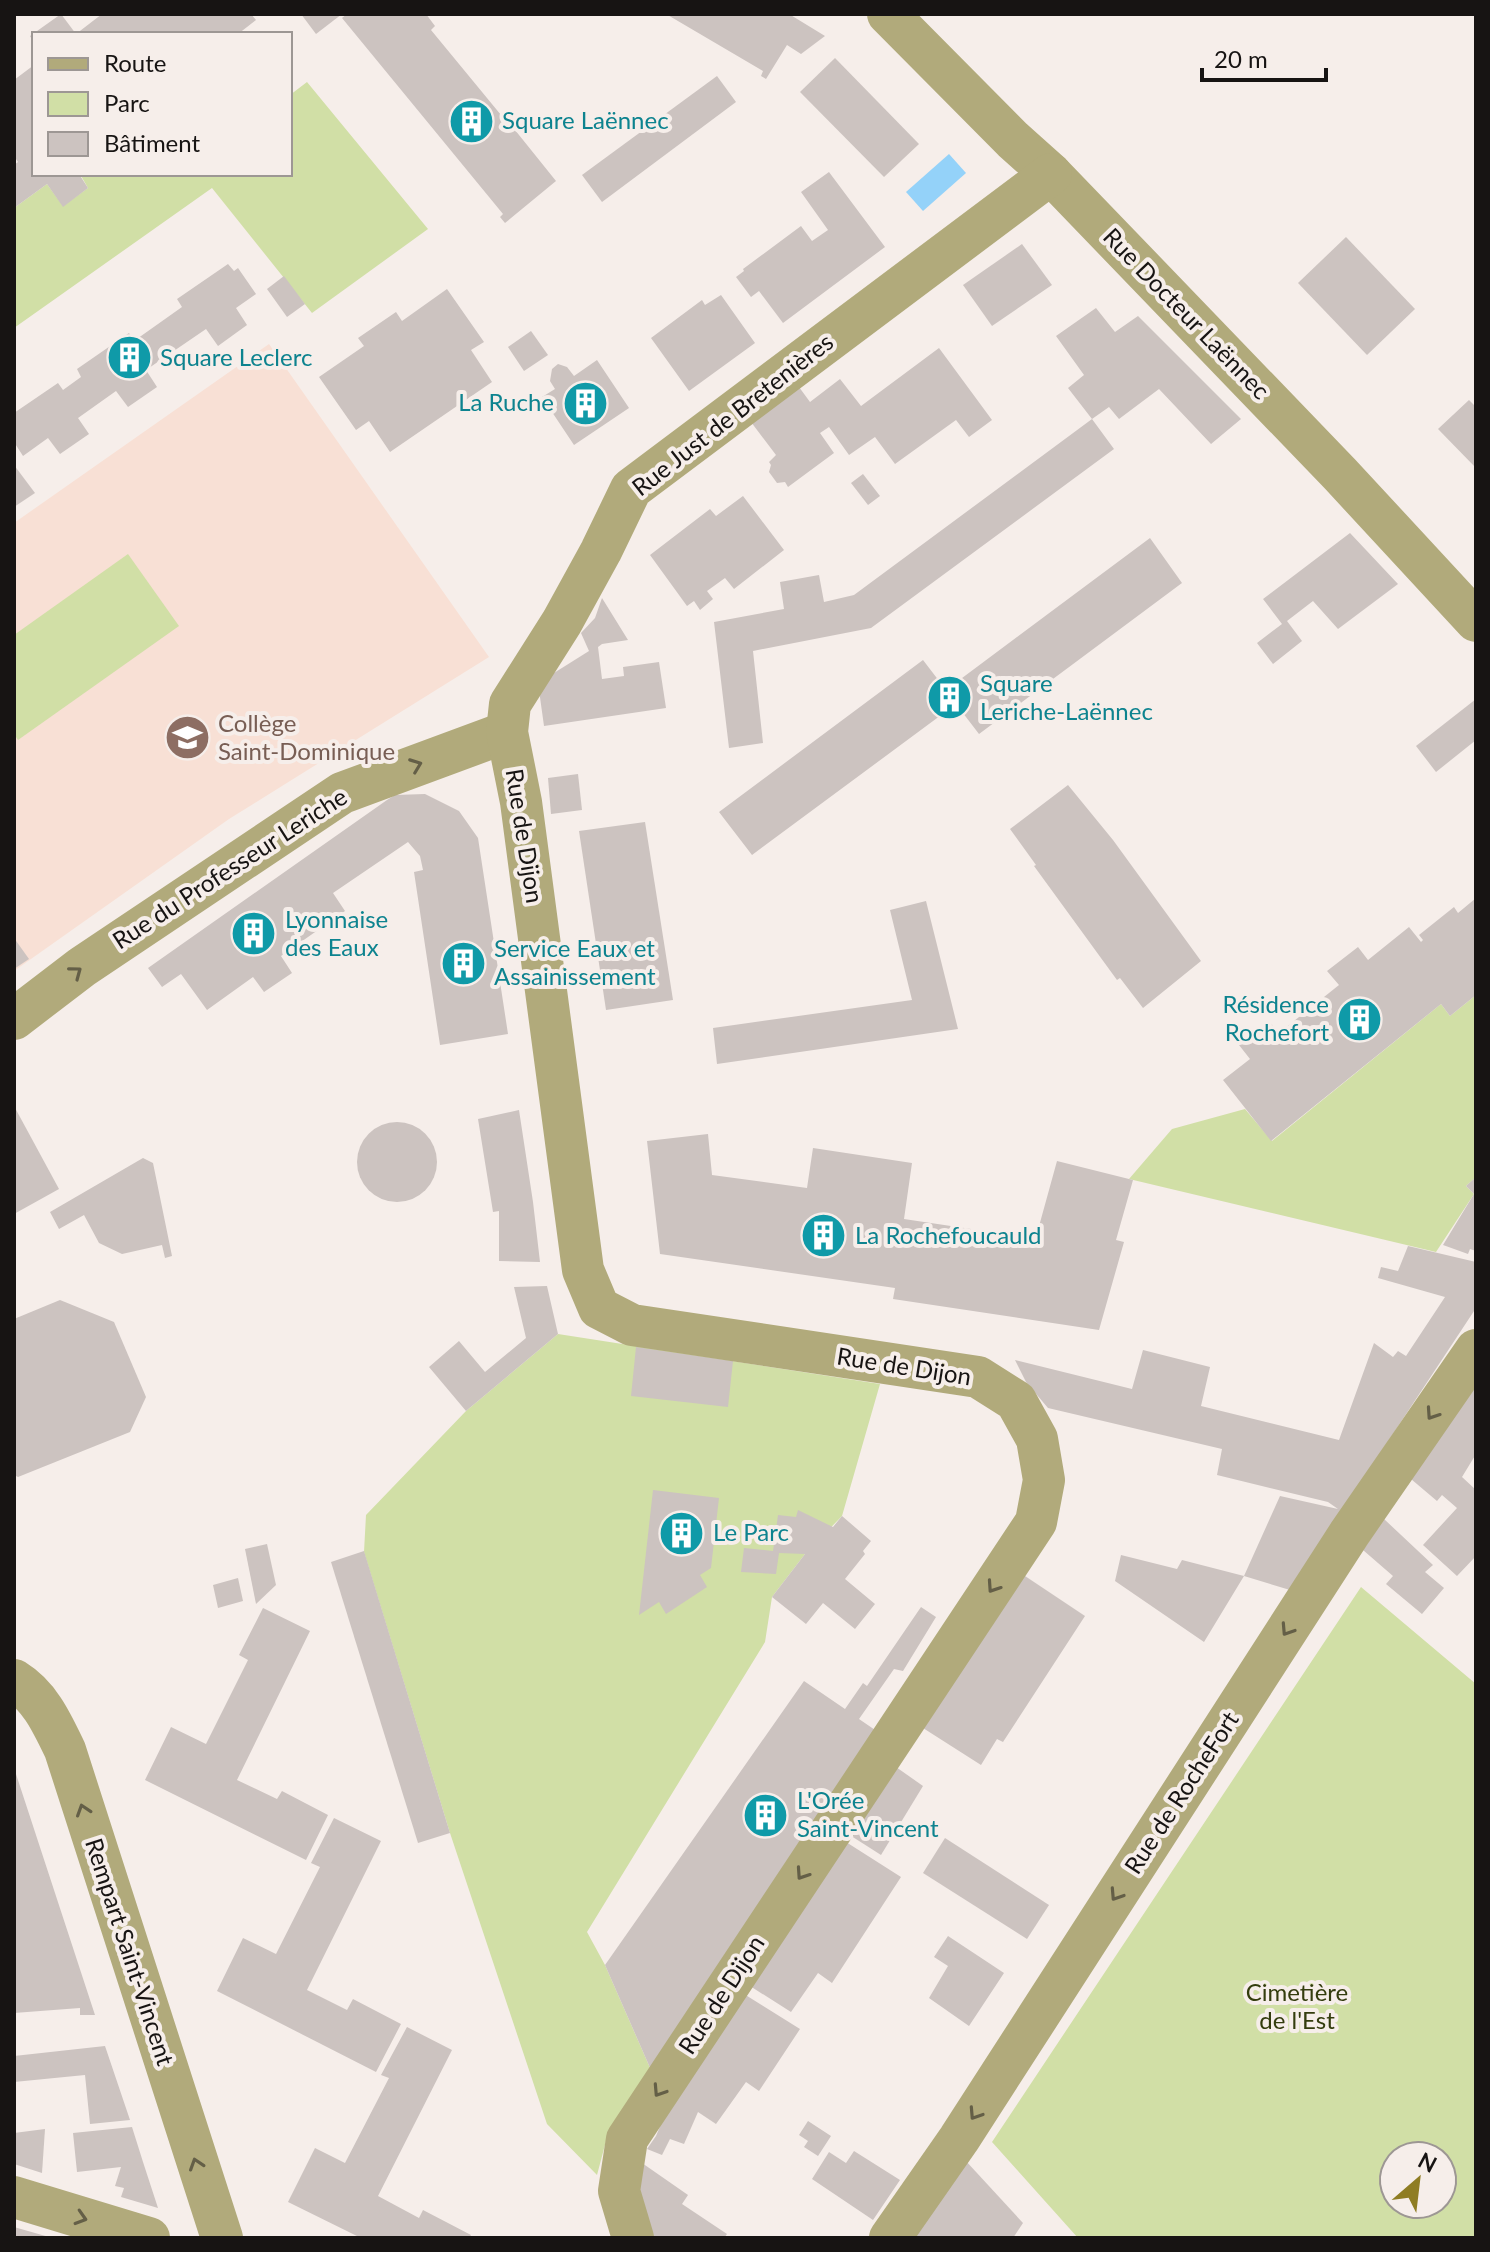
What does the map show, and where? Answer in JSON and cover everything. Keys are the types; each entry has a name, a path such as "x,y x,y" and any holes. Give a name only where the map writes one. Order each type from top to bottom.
{"street":[{"name":"Rue Docteur Laënnec","path":"888,14 1051,174 1476,621"},
{"name":"Rue Just de Bretenières","path":"507,732 510,704 562,622 631,489 1051,174"},
{"name":"Rue du Professeur Leriche","path":"14,1019 82,967 342,793 507,732"},
{"name":"Rue de Dijon","path":"507,732 521,802 583,1270 599,1308 632,1325 978,1377 1016,1401 1037,1439 1044,1480 1036,1522 627,2139 619,2191 633,2238"},
{"name":"Rue de RocheFort","path":"890,2238 959,2139 1349,1534 1476,1350"},
{"name":"Rempart Saint-Vincent","path":"14,1680 24,1686 46,1712 65,1750 222,2238"},
{"path":"14,2197 149,2238"}],"shaded area":[{"name":"Collège Saint-Dominique","path":"269,344 489,657 229,819 14,971 14,523"}],"green space":[{"path":"307,82 428,229 312,313 212,188 14,328 14,208 47,184 63,206 88,188 81,176 292,176 292,93"},
{"path":"128,554 179,626 18,740 14,734 14,635"},
{"path":"1476,995 1476,1177 1466,1186 1474,1194 1436,1252 1129,1179 1172,1129 1245,1109 1272,1141 1441,1004 1450,1016"},
{"path":"558,1334 880,1384 842,1516 805,1554 772,1597 765,1642 587,1932 605,1965 651,2070 606,2141 597,2175 547,2124 450,1833 364,1552 366,1515 466,1411"},
{"name":"Cimetière de l'Est","path":"1361,1587 1476,1684 1476,2238 1078,2238 992,2142"}],"water":[{"path":"949,154 966,173 923,211 906,192"}],"building":[{"path":"61,14 74,32 36,32"},
{"path":"102,14 251,14 256,20 241,32 79,32"},
{"path":"301,14 342,14 316,34"},
{"name":"Square Laënnec","path":"347,14 426,14 435,26 431,30 501,115 505,111 519,126 515,130 556,181 505,223 500,217 503,214 342,18"},
{"path":"666,14 789,14 825,36 801,54 787,45 766,79 761,76 763,71"},
{"path":"835,58 919,144 884,177 800,92"},
{"path":"32,66 32,176 80,176 88,188 63,207 47,184 14,208 14,165 18,162 14,156 14,80"},
{"path":"717,76 736,102 602,202 582,175"},
{"path":"829,172 885,247 783,323 759,291 751,297 736,277 801,226 812,241 828,230 801,192"},
{"path":"1346,237 1415,309 1367,355 1298,283"},
{"path":"1022,244 1052,285 992,326 963,285"},
{"name":"Square Leclerc","path":"228,264 234,271 238,268 256,294 236,308 247,325 218,346 206,329 146,370 157,387 128,407 116,391 78,418 89,434 60,454 48,438 23,456 14,442 14,413 58,383 63,390 81,377 77,369 129,333 134,341 182,307 177,299"},
{"path":"284,276 305,304 287,317 267,289"},
{"path":"447,289 484,342 471,350 492,382 390,452 369,421 356,430 319,377 364,346 358,338 396,312 402,321"},
{"path":"721,295 755,343 689,391 651,338 702,300 705,305"},
{"path":"1096,308 1115,332 1138,316 1241,419 1211,444 1159,389 1119,419 1109,407 1092,419 1068,388 1084,375 1056,336"},
{"path":"531,331 548,355 524,371 508,347"},
{"path":"939,348 992,420 969,437 956,420 895,464 875,437 849,455 829,427 820,433 834,453 788,487 785,482 777,483 769,472 769,462 776,455 751,422 799,387 810,402 840,379 861,406"},
{"name":"La Ruche","path":"597,360 629,408 574,445 542,397 555,389 550,381 552,369 558,364 567,367 574,376"},
{"path":"1469,400 1476,407 1476,468 1438,429"},
{"path":"1092,419 1114,449 871,628 753,651 763,743 729,748 714,622 784,609 780,582 819,575 824,602 854,595"},
{"path":"14,465 35,493 14,507"},
{"path":"863,474 880,496 868,505 851,483"},
{"path":"743,496 784,550 734,589 725,578 707,591 713,599 700,610 694,601 687,606 650,555 710,509 716,516"},
{"path":"1350,533 1398,584 1338,629 1313,601 1287,621 1302,641 1273,664 1257,643 1282,624 1263,599"},
{"name":"Square Leriche-Laënnec","path":"1150,538 1182,583 979,734 956,704 752,855 719,812 923,660 946,690"},
{"path":"602,598 628,640 598,647 602,679 624,676 623,667 659,662 666,708 544,726 538,683 589,651 581,633 595,618"},
{"path":"1476,699 1476,740 1436,772 1416,746"},
{"path":"578,774 582,810 551,814 548,778"},
{"path":"1068,785 1113,840 1201,961 1143,1008 1120,978 1117,980 1010,829"},
{"name":"Service Eaux et Assainissement","path":"425,794 459,811 478,838 508,1034 440,1045 414,872 423,870 420,856 408,842 333,893 345,911 281,956 292,973 264,992 253,977 207,1010 181,974 162,987 148,968 387,800 395,795"},
{"path":"645,822 673,1000 606,1010 579,831"},
{"name":"Résidence Rochefort","path":"1476,898 1476,995 1450,1016 1441,1004 1271,1141 1223,1080 1250,1059 1239,1045 1269,1021 1279,1033 1339,985 1327,971 1358,947 1368,960 1409,927 1421,942 1423,940 1419,935 1454,907 1458,913"},
{"path":"926,901 958,1029 717,1064 713,1028 912,1000 890,910"},
{"path":"14,938 29,959 14,969"},
{"path":"14,1106 59,1189 14,1214"},
{"path":"519,1110 540,1262 499,1261 499,1211 493,1212 478,1119"},
{"path":"397,1122 412,1125 425,1134 434,1147 437,1162 434,1177 425,1190 412,1199 397,1202 382,1199 369,1190 360,1177 357,1162 360,1147 369,1134 382,1125"},
{"name":"La Rochefoucauld","path":"708,1134 712,1175 807,1188 813,1148 912,1163 904,1219 991,1232 989,1241 1033,1248 1057,1161 1133,1180 1116,1240 1124,1242 1099,1330 893,1299 895,1288 660,1254 647,1141"},
{"path":"143,1158 153,1163 172,1256 165,1258 162,1245 122,1254 99,1243 84,1215 59,1229 50,1212"},
{"path":"1476,1177 1476,1251 1470,1249 1468,1254 1443,1245 1474,1194 1466,1186"},
{"path":"1408,1246 1476,1262 1476,1308 1290,1590 1244,1576 1280,1496 1338,1509 1328,1502 1217,1475 1222,1449 1048,1408 1026,1382 1015,1360 1132,1389 1143,1350 1210,1367 1201,1406 1339,1440 1374,1343 1393,1357 1398,1351 1406,1356 1445,1297 1378,1278 1381,1267 1398,1271"},
{"path":"547,1286 558,1334 466,1411 429,1367 459,1341 485,1372 526,1338 514,1287"},
{"path":"60,1300 114,1322 146,1397 130,1432 18,1477 14,1475 14,1319"},
{"path":"636,1347 733,1361 728,1407 631,1396"},
{"path":"1476,1381 1476,1454 1462,1477 1476,1490 1476,1556 1457,1576 1423,1545 1457,1508 1442,1495 1437,1501 1411,1479"},
{"name":"Le Parc","path":"653,1490 719,1498 711,1568 700,1575 707,1587 666,1614 659,1602 639,1615"},
{"path":"798,1510 833,1527 842,1516 871,1541 845,1579 875,1604 855,1629 823,1603 806,1624 772,1597 805,1554 779,1553 776,1574 741,1572 744,1548 773,1551 778,1515 796,1517"},
{"path":"1384,1519 1433,1565 1425,1572 1444,1588 1422,1614 1386,1584 1393,1576 1363,1550"},
{"path":"267,1544 276,1585 256,1604 245,1549"},
{"path":"364,1551 450,1833 418,1843 331,1562"},
{"path":"1121,1555 1177,1569 1182,1560 1244,1576 1204,1642 1115,1581"},
{"path":"1022,1574 1085,1616 1003,1742 997,1739 981,1765 923,1728"},
{"path":"238,1578 243,1601 218,1608 213,1585"},
{"name":"L'Orée Saint-Vincent","path":"921,1607 936,1617 903,1671 894,1669 859,1719 878,1732 651,2070 605,1965 804,1681 845,1709 863,1683 867,1686"},
{"path":"263,1608 310,1631 237,1780 277,1799 282,1791 328,1815 306,1860 145,1780 171,1727 206,1744 248,1660 239,1655"},
{"path":"896,1767 923,1786 881,1855 845,1832"},
{"path":"14,1771 95,2015 80,2015 80,2008 14,2013"},
{"path":"334,1818 381,1841 307,1990 347,2010 353,1999 401,2024 376,2072 217,1991 243,1938 276,1954 320,1867 311,1863"},
{"path":"945,1838 1049,1905 1027,1939 923,1873"},
{"path":"846,1842 901,1877 832,1983 818,1973 791,2012 750,1986"},
{"path":"948,1936 1004,1973 969,2026 929,1998 948,1966 934,1957"},
{"path":"744,1994 800,2029 759,2091 746,2082 716,2124 698,2112 684,2144 670,2139 662,2155 647,2149 673,2096"},
{"path":"407,2027 452,2050 378,2196 419,2218 423,2210 471,2235 469,2238 361,2238 288,2202 315,2148 345,2163 389,2078 381,2075"},
{"path":"105,2046 130,2120 90,2124 85,2075 14,2082 14,2056"},
{"path":"808,2121 831,2136 818,2156 804,2147 808,2141 799,2135"},
{"path":"132,2127 158,2208 121,2197 124,2188 115,2186 121,2167 77,2172 73,2133"},
{"path":"45,2129 42,2173 14,2164 14,2133"},
{"path":"854,2151 900,2180 873,2220 812,2179 829,2152 846,2163"},
{"path":"965,2160 1023,2223 1013,2238 914,2238"},
{"path":"642,2163 688,2195 682,2204 727,2234 724,2238 648,2238 638,2188"},
{"path":"14,2227 49,2237 49,2238 14,2238"}],"place":[{"name":"Square Laënnec","path":"471,121"},
{"name":"Square Leclerc","path":"129,358"},
{"name":"La Ruche","path":"585,403"},
{"name":"Square Leriche-Laënnec","path":"949,698"},
{"name":"Collège Saint-Dominique","path":"187,738"},
{"name":"Lyonnaise des Eaux","path":"254,934"},
{"name":"Service Eaux et Assainissement","path":"463,963"},
{"name":"Résidence Rochefort","path":"1360,1019"},
{"name":"La Rochefoucauld","path":"824,1236"},
{"name":"Le Parc","path":"682,1533"},
{"name":"L'Orée Saint-Vincent","path":"766,1815"}]}
